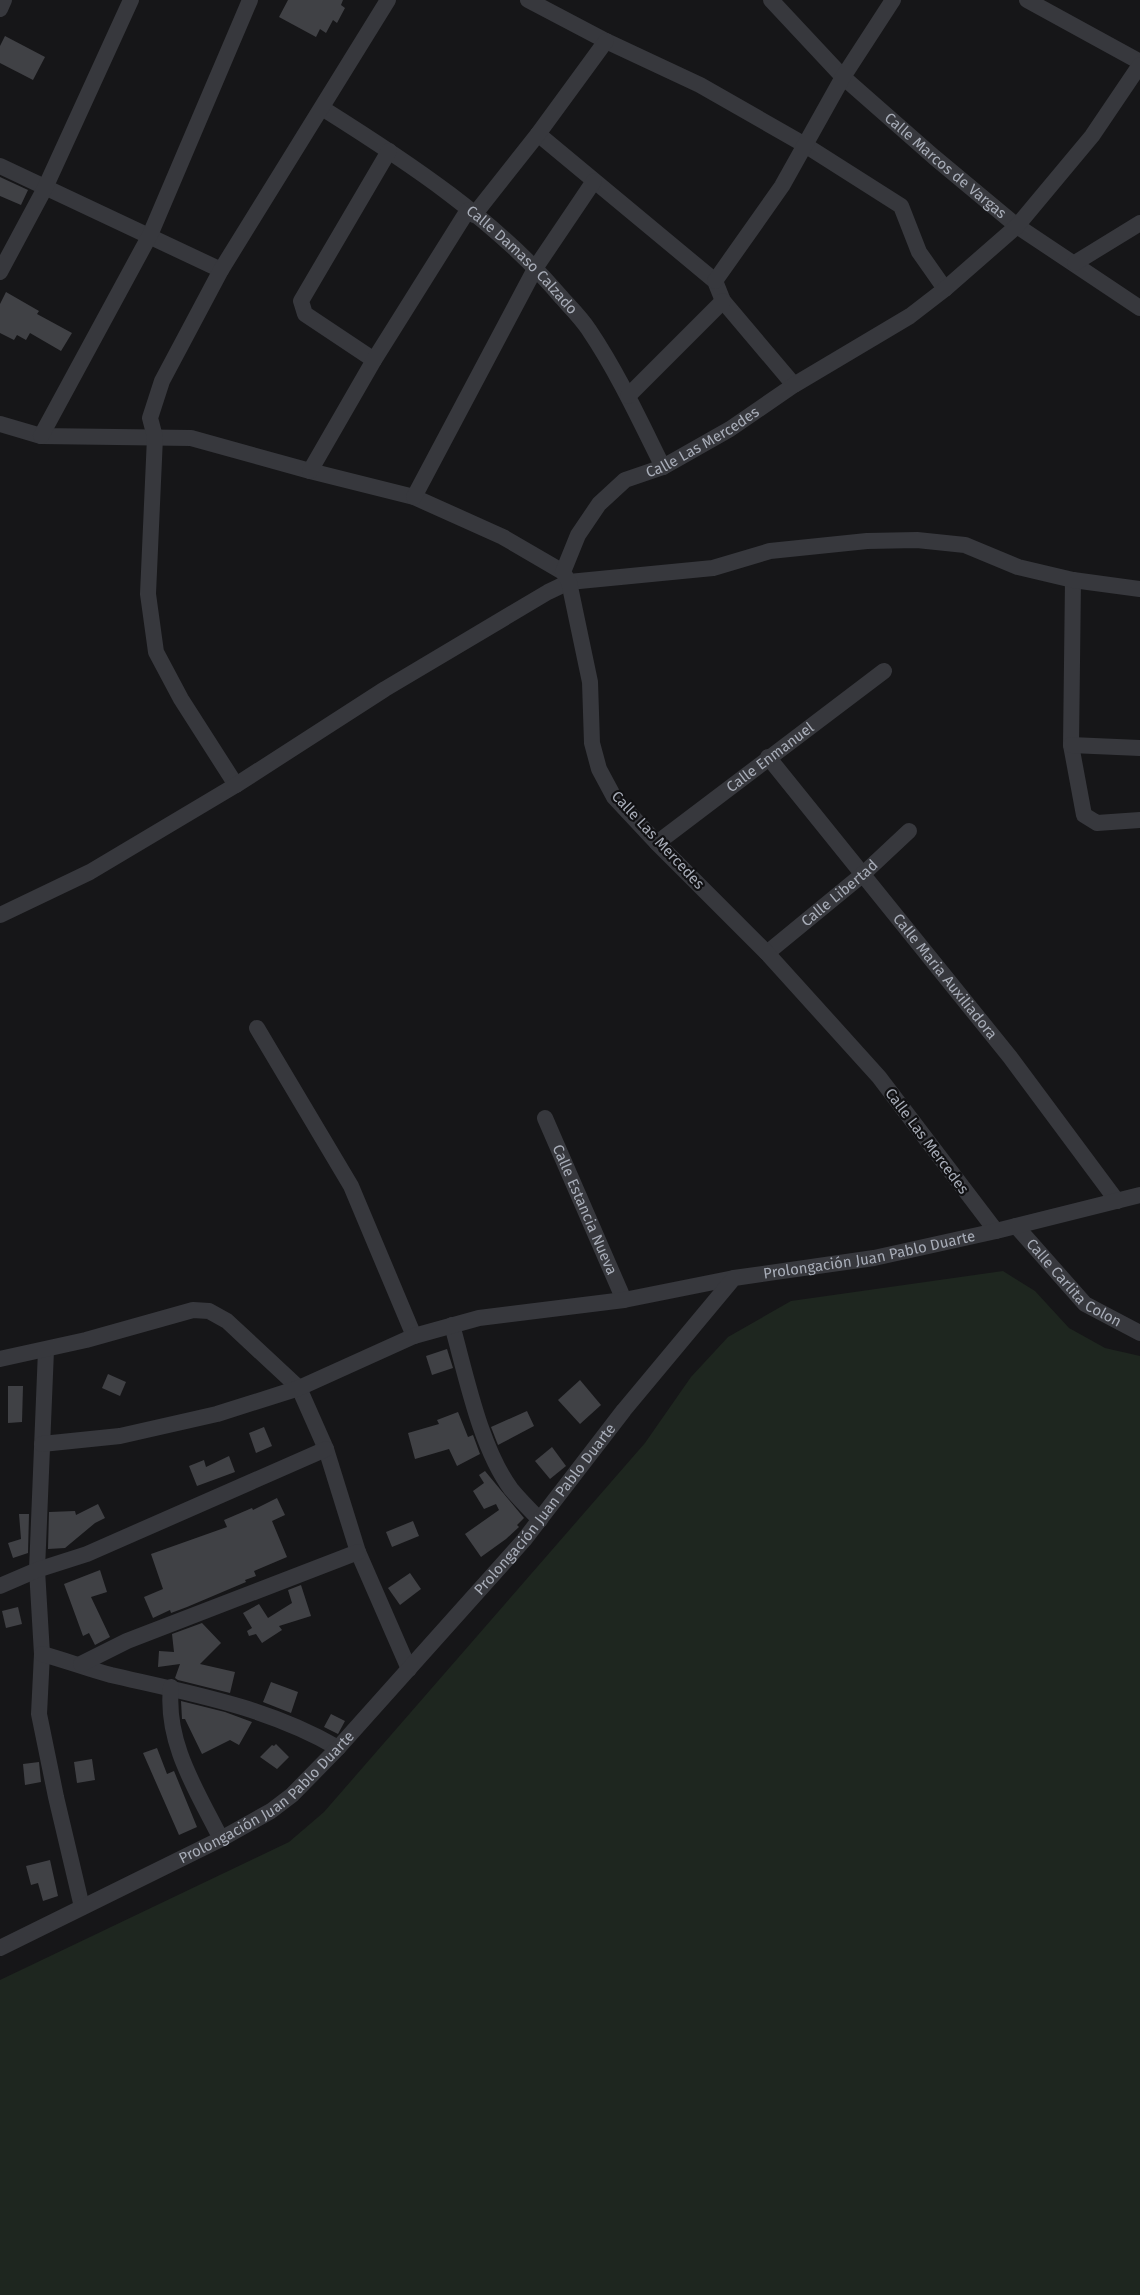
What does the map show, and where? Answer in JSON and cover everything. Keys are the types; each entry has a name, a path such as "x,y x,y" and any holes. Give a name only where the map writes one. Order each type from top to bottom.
{"street":[{"path":"0,9 4,0"},
{"path":"0,272 45,188 131,0"},
{"path":"41,436 150,235 250,0"},
{"path":"236,785 181,699 156,652 148,594 156,437 150,418 162,381 221,270 388,0"},
{"path":"528,0 558,6 606,41 700,85 805,145 901,206 919,252 945,289"},
{"name":"Calle Marcos de Vargas","path":"771,0 843,77 934,157 1017,226 1140,308"},
{"path":"714,281 782,186 843,77 894,0"},
{"path":"1027,0 1140,63"},
{"path":"310,471 374,360 472,212 538,134 606,41"},
{"name":"Calle Las Mercedes","path":"996,1231 879,1077 768,953 657,843 614,797 599,769 592,743 590,682 566,577 578,535 599,504 625,480 663,467 730,430 794,385 910,316 945,289 1017,226 1092,136 1140,63"},
{"name":"Calle Damaso Calzado","path":"322,108 390,151 472,212 536,267 589,329 628,396 663,467"},
{"path":"538,134 714,281 723,301 794,385"},
{"path":"374,360 305,314 301,301 390,151"},
{"path":"0,166 221,270"},
{"path":"414,497 536,267 594,182"},
{"path":"1075,263 1140,223"},
{"path":"628,396 723,301"},
{"path":"0,424 41,436 191,438 414,497 503,537 566,577 713,568 770,551 867,541 917,540 965,545 1018,567 1073,580 1140,589"},
{"path":"0,915 90,872 236,785 385,689 548,592 566,577"},
{"path":"1073,580 1071,744 1084,815 1096,823 1140,820"},
{"name":"Calle Enmanuel","path":"657,843 768,757 884,671"},
{"path":"1071,744 1140,748"},
{"name":"Calle Maria Auxiliadora","path":"768,757 1010,1057 1118,1201"},
{"name":"Calle Libertad","path":"768,953 862,875 909,831"},
{"path":"257,1028 351,1186 414,1336"},
{"name":"Calle Estancia Nueva","path":"545,1118 624,1300"},
{"name":"Prolongación Juan Pablo Duarte","path":"0,1948 221,1839 272,1811 292,1795 338,1748 540,1520 624,1410 734,1278 874,1258 996,1231 1140,1195"},
{"name":"Calle Carlita Colon","path":"1016,1226 1086,1304 1140,1333"},
{"path":"42,1444 120,1436 217,1414 299,1388 414,1336 452,1324 479,1318 624,1300 734,1278"},
{"path":"0,1359 46,1350 201,1309 227,1321 299,1388 326,1449 358,1552 409,1669"},
{"path":"452,1324 472,1398 497,1466 511,1489 540,1520"},
{"path":"46,1350 37,1570 42,1654 39,1714 42,1736 82,1907"},
{"path":"0,1586 37,1570 87,1554 326,1449"},
{"path":"81,1664 146,1634 358,1552"},
{"path":"42,1654 81,1664 109,1674 171,1688 284,1721 309,1731 338,1748"},
{"path":"171,1688 169,1705 172,1727 185,1768 221,1839"}],"shaded area":[{"path":"1003,1271 1035,1291 1069,1328 1105,1348 1140,1356 1140,2295 0,2295 0,1980 289,1842 324,1812 645,1443 691,1377 728,1337 791,1301"}],"building":[{"path":"288,0 343,0 341,5 345,8 337,23 333,20 326,33 320,29 316,37 279,17"},
{"path":"5,36 45,57 33,80 0,63 0,46"},
{"path":"0,177 28,190 21,205 0,196"},
{"path":"6,292 39,311 37,314 72,333 61,351 30,333 26,340 17,335 14,340 0,333 0,304"},
{"path":"447,1349 453,1368 432,1375 426,1356"},
{"path":"108,1374 126,1382 120,1396 102,1388"},
{"path":"580,1380 601,1405 580,1424 558,1400"},
{"path":"8,1386 23,1386 22,1422 8,1423"},
{"path":"527,1411 534,1426 498,1445 491,1427"},
{"path":"458,1412 468,1437 473,1435 480,1454 457,1466 449,1449 415,1459 408,1433 439,1424 437,1420"},
{"path":"264,1427 272,1446 256,1453 249,1433"},
{"path":"552,1447 566,1466 550,1479 535,1461"},
{"path":"229,1456 235,1472 197,1486 189,1466 204,1460 206,1467"},
{"path":"485,1471 524,1518 517,1525 519,1527 506,1539 481,1557 465,1534 499,1510 496,1504 484,1509 473,1491 484,1483 479,1475"},
{"path":"277,1498 285,1515 272,1521 287,1557 254,1571 256,1576 245,1580 246,1582 187,1607 171,1613 170,1610 153,1618 144,1597 163,1589 151,1554 227,1527 224,1520 252,1508 253,1510"},
{"path":"98,1504 105,1518 95,1523 65,1548 48,1549 49,1512 75,1511 76,1515"},
{"path":"19,1514 29,1514 28,1553 13,1558 8,1543 21,1539"},
{"path":"413,1521 419,1536 392,1547 386,1532"},
{"path":"100,1570 107,1592 91,1597 110,1637 95,1645 89,1633 83,1636 64,1584"},
{"path":"410,1573 421,1589 400,1605 388,1588"},
{"path":"301,1585 311,1616 279,1626 282,1630 262,1643 256,1634 249,1636 247,1631 252,1628 243,1613 259,1604 268,1618 292,1603 288,1590"},
{"path":"18,1607 22,1624 6,1628 2,1611"},
{"path":"202,1623 221,1643 200,1664 235,1672 230,1693 178,1680 175,1678 180,1664 158,1667 159,1651 174,1652 172,1634"},
{"path":"271,1682 298,1692 291,1713 263,1702"},
{"path":"181,1701 225,1712 252,1722 239,1745 230,1740 202,1754 185,1719 182,1719"},
{"path":"331,1714 345,1721 338,1734 324,1727"},
{"path":"276,1744 289,1757 277,1769 260,1757 272,1745"},
{"path":"157,1748 167,1774 174,1771 197,1827 179,1835 143,1753"},
{"path":"92,1759 95,1780 77,1783 74,1762"},
{"path":"39,1762 41,1782 25,1785 23,1764"},
{"path":"50,1860 58,1896 43,1901 38,1883 31,1885 26,1866"}]}
